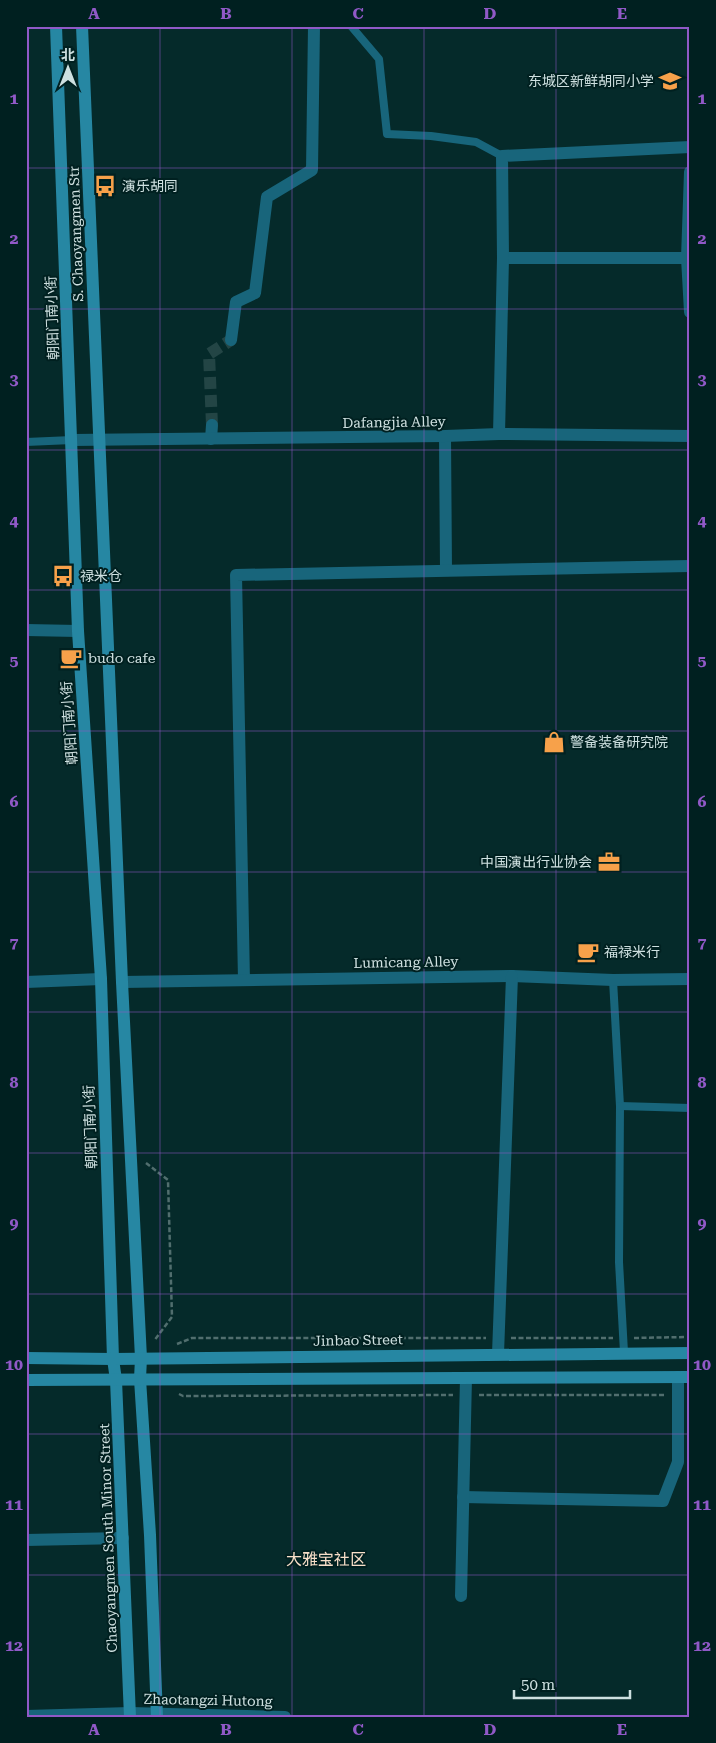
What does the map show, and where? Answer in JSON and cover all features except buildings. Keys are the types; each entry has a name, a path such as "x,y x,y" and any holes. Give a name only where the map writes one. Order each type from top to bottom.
{"main road":[{"name":"朝阳门南小街","path":"56,26 78,631 101,979 113,1358"},
{"name":"S. Chaoyangmen Str","path":"82,26 99,441"},
{"path":"99,441 122,982 141,1358 140,1379 150,1534 157,1716"},
{"name":"Jinbao Street","path":"26,1358 690,1353"},
{"name":"Chaoyangmen South Minor Street","path":"113,1358 116,1380 130,1715"},
{"path":"26,1380 684,1377"}],"street":[{"path":"230,340 236,302 255,293 267,197 312,170 314,26"},
{"path":"498,434 503,258 502,156 690,147"},
{"path":"690,172 688,258 690,312"},
{"path":"503,258 688,258"},
{"path":"211,439 212,425"},
{"name":"Dafangjia Alley","path":"72,440 498,434 690,436"},
{"path":"445,436 446,570"},
{"path":"244,980 236,575 690,566"},
{"path":"26,630 78,631"},
{"path":"498,1354 512,976"},
{"name":"Lumicang Alley","path":"122,982 512,976 614,980 690,979"},
{"path":"26,982 101,979"},
{"path":"463,1497 663,1501 678,1462 678,1395 684,1377"},
{"path":"461,1596 466,1378"},
{"path":"26,1540 123,1538"},
{"name":"Zhaotangzi Hutong","path":"26,1716 285,1717"}],"lane":[{"path":"350,26 379,60 387,134 431,136 476,142 502,156"},
{"path":"26,442 72,440"},
{"path":"614,980 620,1106 619,1262 624,1352"},
{"path":"620,1106 690,1108"}],"path":[{"path":"130,1152 168,1180 172,1317 141,1358"},
{"path":"175,1345 192,1338 690,1338"},
{"path":"174,1392 183,1396 678,1395"}],"tunnel":[{"path":"212,425 209,354 231,340"}],"place":[{"name":"东城区新鲜胡同小学","path":"670,81"},
{"name":"演乐胡同","path":"105,186"},
{"name":"禄米仓","path":"63,576"},
{"name":"budo cafe","path":"71,658"},
{"name":"警备装备研究院","path":"554,742"},
{"name":"中国演出行业协会","path":"609,862"},
{"name":"福禄米行","path":"588,952"}],"district":[{"name":"大雅宝社区","path":"326,1559"}]}
